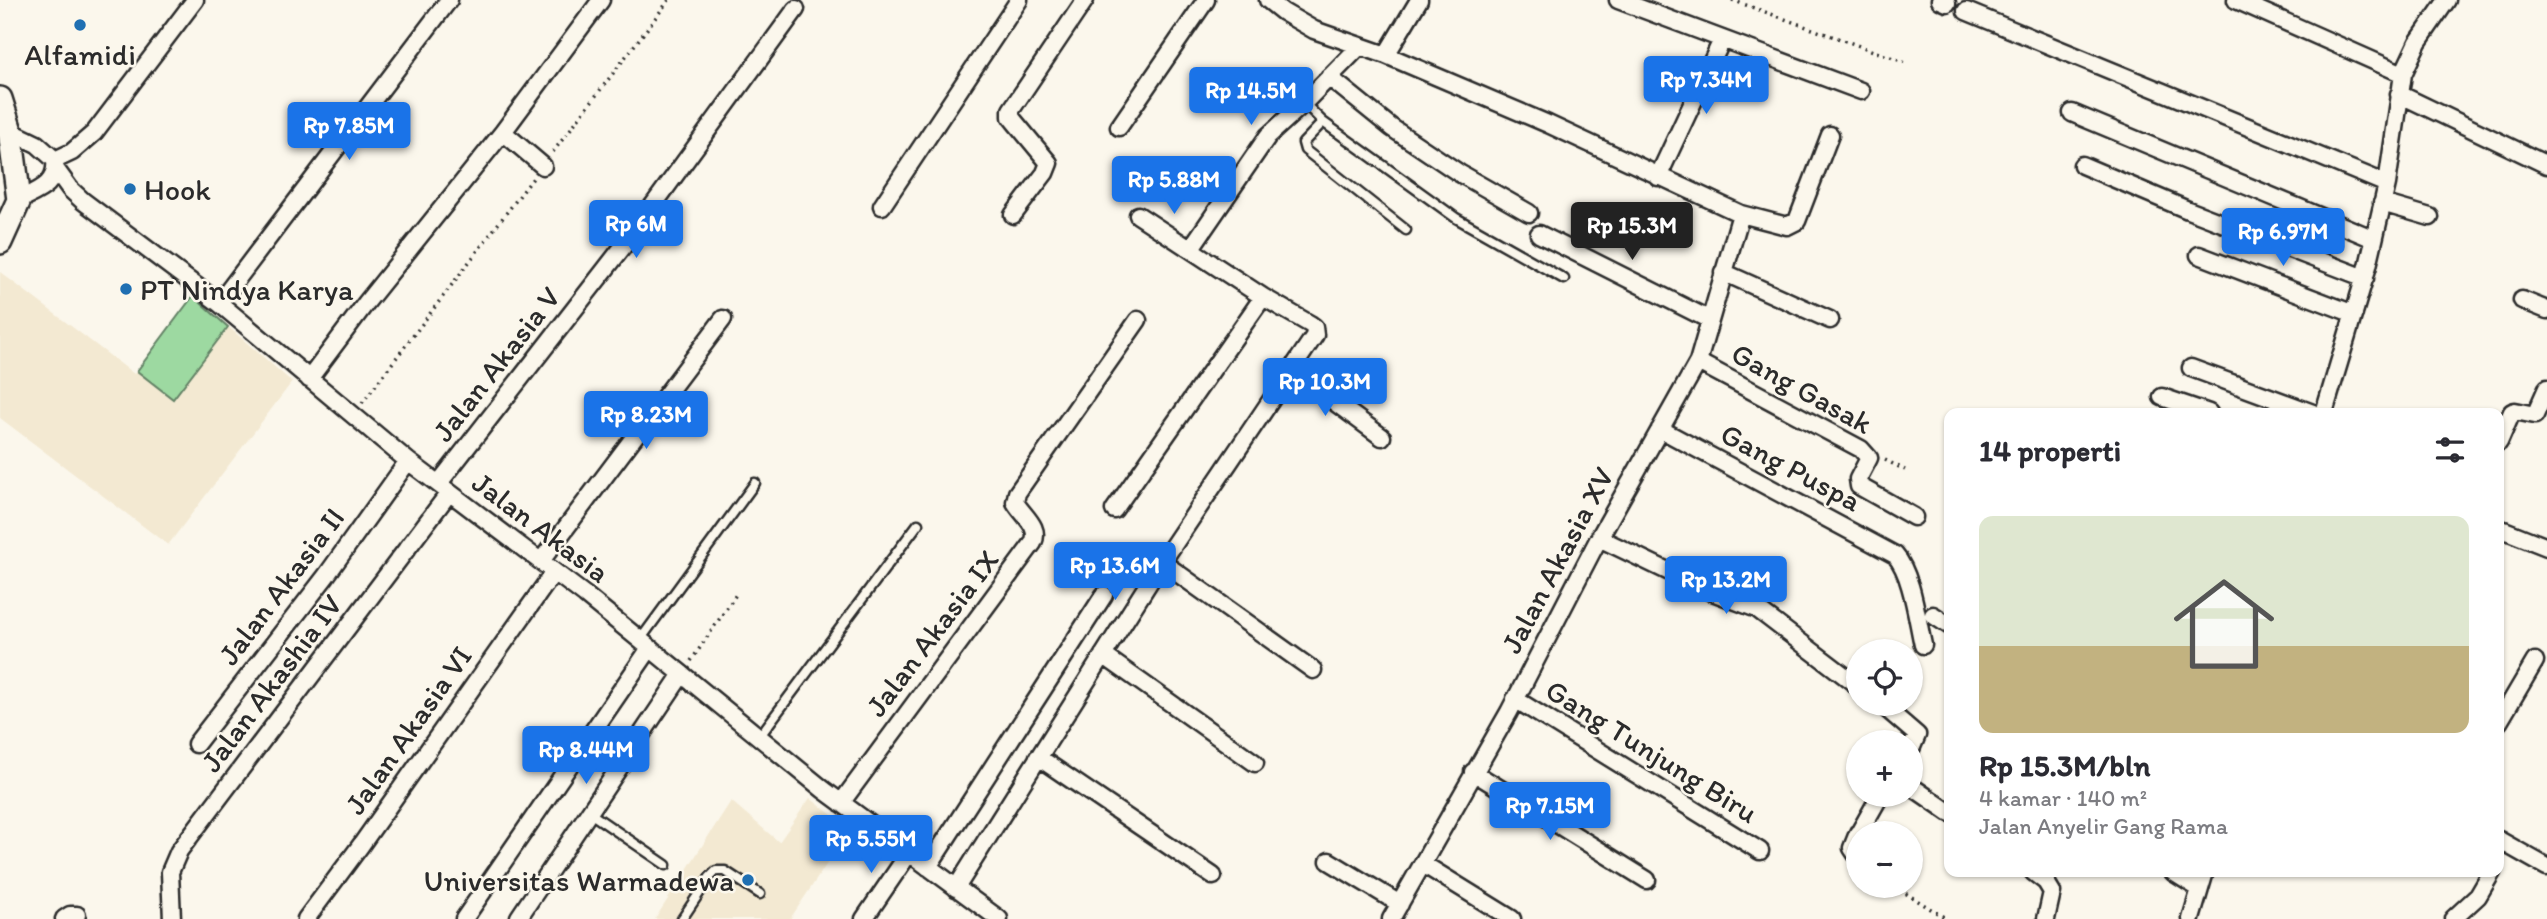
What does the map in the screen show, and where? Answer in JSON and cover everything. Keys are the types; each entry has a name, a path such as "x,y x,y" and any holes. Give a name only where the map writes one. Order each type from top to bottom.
{"main road":[{"path":"0,99 5,136 3,196 9,201 0,242"}],"street":[{"path":"9,201 50,183 56,166 94,133 195,0"},
{"path":"219,303 449,0"},
{"path":"309,379 366,303 503,132 601,0"},
{"path":"882,206 1019,0"},
{"path":"1013,215 1045,173 1049,163 1011,117 1011,110 1085,0"},
{"path":"1119,127 1206,0"},
{"path":"1268,0 1314,30 1386,55 1548,124 1741,214 1787,226 1797,221 1830,135"},
{"path":"1386,55 1419,0"},
{"path":"1618,0 1861,92"},
{"path":"2236,0 2403,74"},
{"path":"2326,408 2365,278 2387,184 2403,74 2418,42 2447,0"},
{"name":"Jalan Akasia V","path":"444,488 796,9"},
{"path":"1966,11 2387,184"},
{"path":"1658,177 1722,40"},
{"path":"1191,248 1268,136 1360,46"},
{"path":"1329,77 1392,128 1459,173 1529,213"},
{"path":"2399,94 2547,165"},
{"path":"2072,113 2374,239"},
{"path":"503,132 543,166"},
{"name":"Jalan Akasia","path":"5,136 37,144 56,166 70,189 83,201 219,303 408,461 541,561 841,803 999,919"},
{"path":"2082,165 2176,205 2365,278"},
{"path":"2382,203 2430,216"},
{"name":"Jalan Akasia XV","path":"1391,919 1516,699 1599,538 1698,362 1741,214"},
{"path":"956,888 1162,562 1290,369 1313,339 1314,327 1138,215"},
{"path":"1539,234 1710,320"},
{"path":"2199,255 2354,314"},
{"path":"1724,272 1830,320"},
{"path":"1114,510 1263,297"},
{"path":"2522,300 2547,310"},
{"path":"541,561 723,319"},
{"name":"Jalan Akasia IX","path":"841,803 1033,543 1037,536 1035,528 1020,512 1015,502 1017,493 1138,320"},
{"name":"Gang Gasak","path":"1698,362 1861,449 1869,458 1858,479 1859,486 1914,517"},
{"path":"2191,368 2299,408"},
{"path":"1290,369 1382,437"},
{"path":"2504,430 2512,412 2535,415 2547,388"},
{"path":"2162,397 2194,408"},
{"name":"Gang Puspa","path":"1660,429 1895,555 1906,576 1922,639"},
{"name":"Jalan Akasia II","path":"196,744 326,576 408,461"},
{"name":"Jalan Akashia IV","path":"172,919 170,872 179,851 444,488"},
{"path":"2504,530 2547,547"},
{"path":"1599,538 1707,590 1757,609 1846,677"},
{"path":"1162,562 1313,670"},
{"name":"Jalan Akasia VI","path":"306,919 554,572"},
{"path":"928,867 1104,595"},
{"path":"1933,615 1944,622"},
{"path":"464,919 645,644"},
{"path":"1104,655 1255,763"},
{"path":"2504,714 2535,661"},
{"path":"520,918 682,674"},
{"name":"Gang Tunjung Biru","path":"1516,699 1760,851"},
{"path":"1891,716 1904,730"},
{"path":"1038,757 1213,876"},
{"path":"1473,772 1647,880"},
{"path":"1923,794 1944,809"},
{"path":"2504,849 2547,867"},
{"path":"864,919 909,853"},
{"path":"1329,861 1400,904"},
{"path":"1423,864 1512,919"},
{"path":"2039,877 2050,886 2052,892 2046,919"},
{"path":"2181,877 2200,889"},
{"path":"2191,919 2204,877"},
{"path":"2453,919 2478,896 2489,877"}],"lane":[{"path":"1304,103 1323,122 1456,218 1564,279"},
{"path":"1323,122 1303,143 1305,149 1406,230"},
{"path":"645,644 755,483"},
{"path":"758,737 918,524"},
{"path":"590,813 666,865"},
{"path":"682,919 716,871 725,872 760,894"}],"path":[{"path":"352,415 669,0"},
{"path":"1732,0 1904,62"},
{"path":"682,674 737,593"},
{"path":"1914,898 1947,919"}],"shaded area":[{"path":"0,272 134,374 193,296 292,382 168,545 0,418"},
{"name":"Universitas Warmadewa","path":"810,798 850,829 790,919 655,919 731,801 779,842"}],"green space":[{"path":"193,296 228,327 173,399 137,371"}],"place":[{"name":"Alfamidi","path":"80,25"},
{"name":"Hook","path":"130,189"},
{"name":"PT Nindya Karya","path":"126,289"},
{"name":"Universitas Warmadewa","path":"748,880"}]}
